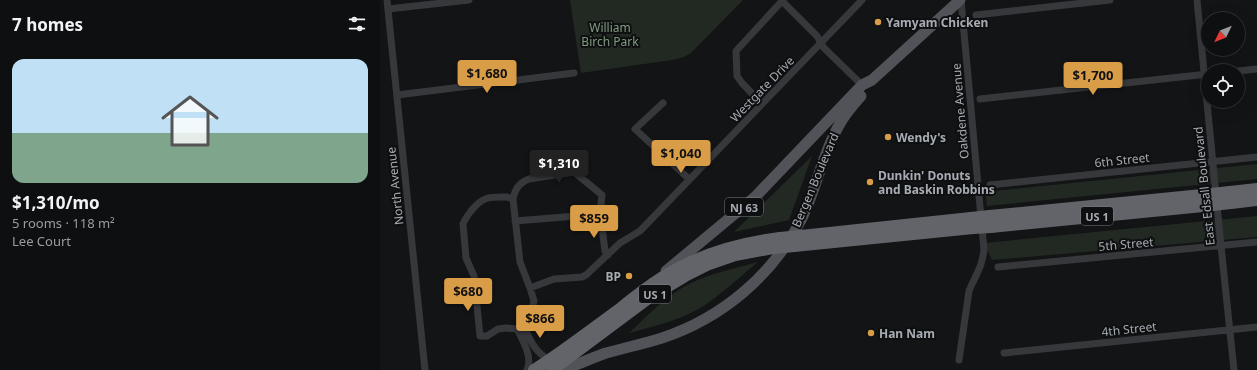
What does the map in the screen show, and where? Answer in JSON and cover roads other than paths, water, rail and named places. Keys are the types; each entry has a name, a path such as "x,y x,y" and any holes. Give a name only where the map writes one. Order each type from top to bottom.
{"highway":[{"name":"US 1","path":"1234,199 1257,189"},
{"path":"1234,199 1257,204"},
{"name":"US 1","path":"625,304 664,277 701,258 740,245 798,241 1203,200 1257,200"},
{"name":"US 1","path":"551,365 685,276 709,264 777,243"},
{"name":"Bergen Boulevard","path":"534,370 551,365 625,304"}],"main road":[{"name":"Bergen Boulevard","path":"625,304 756,197 867,83 960,0"},
{"name":"Bergen Boulevard","path":"564,370 605,354 662,338 686,328 724,307 752,284 772,263 795,230 810,200 825,156 839,126 867,89 867,83"}],"street":[{"name":"North Avenue","path":"387,0 425,370"},
{"path":"388,9 469,0"},
{"name":"Westgate Drive","path":"530,288 554,279 582,277 586,275 620,244 640,231 862,0"},
{"name":"Oakdene Avenue","path":"959,360 969,291 972,281 982,261 984,250 960,0"},
{"path":"976,15 1110,0"},
{"name":"East Edsall Boulevard","path":"1197,0 1205,64"},
{"path":"762,104 737,76 736,51 783,1 817,36 824,48 867,83"},
{"path":"1245,71 1257,70"},
{"path":"397,95 574,73"},
{"path":"980,99 1201,75"},
{"path":"663,103 635,129 689,179"},
{"name":"East Edsall Boulevard","path":"1209,108 1234,370"},
{"name":"6th Street","path":"990,185 1213,162 1257,156"},
{"path":"520,327 532,309 534,301 520,262 513,199 517,187 523,182 529,179 574,172 602,195 601,214 605,251 608,255"},
{"path":"513,199 507,197 485,198 478,202 463,224 466,258 474,276 480,336 487,336 498,329 520,327"},
{"path":"516,221 601,214"},
{"name":"5th Street","path":"998,267 1257,242"},
{"path":"520,327 538,352 551,365"},
{"path":"520,327 530,361 527,370"},
{"name":"4th Street","path":"1004,353 1257,327"}],"place":[{"name":"Yamyam Chicken","path":"878,22"},
{"name":"Wendy's","path":"888,137"},
{"name":"Dunkin' Donuts and Baskin Robbins","path":"870,182"},
{"name":"BP","path":"629,276"},
{"name":"Han Nam","path":"871,333"}],"park label":[{"name":"William Birch Park","path":"610,34"}]}
